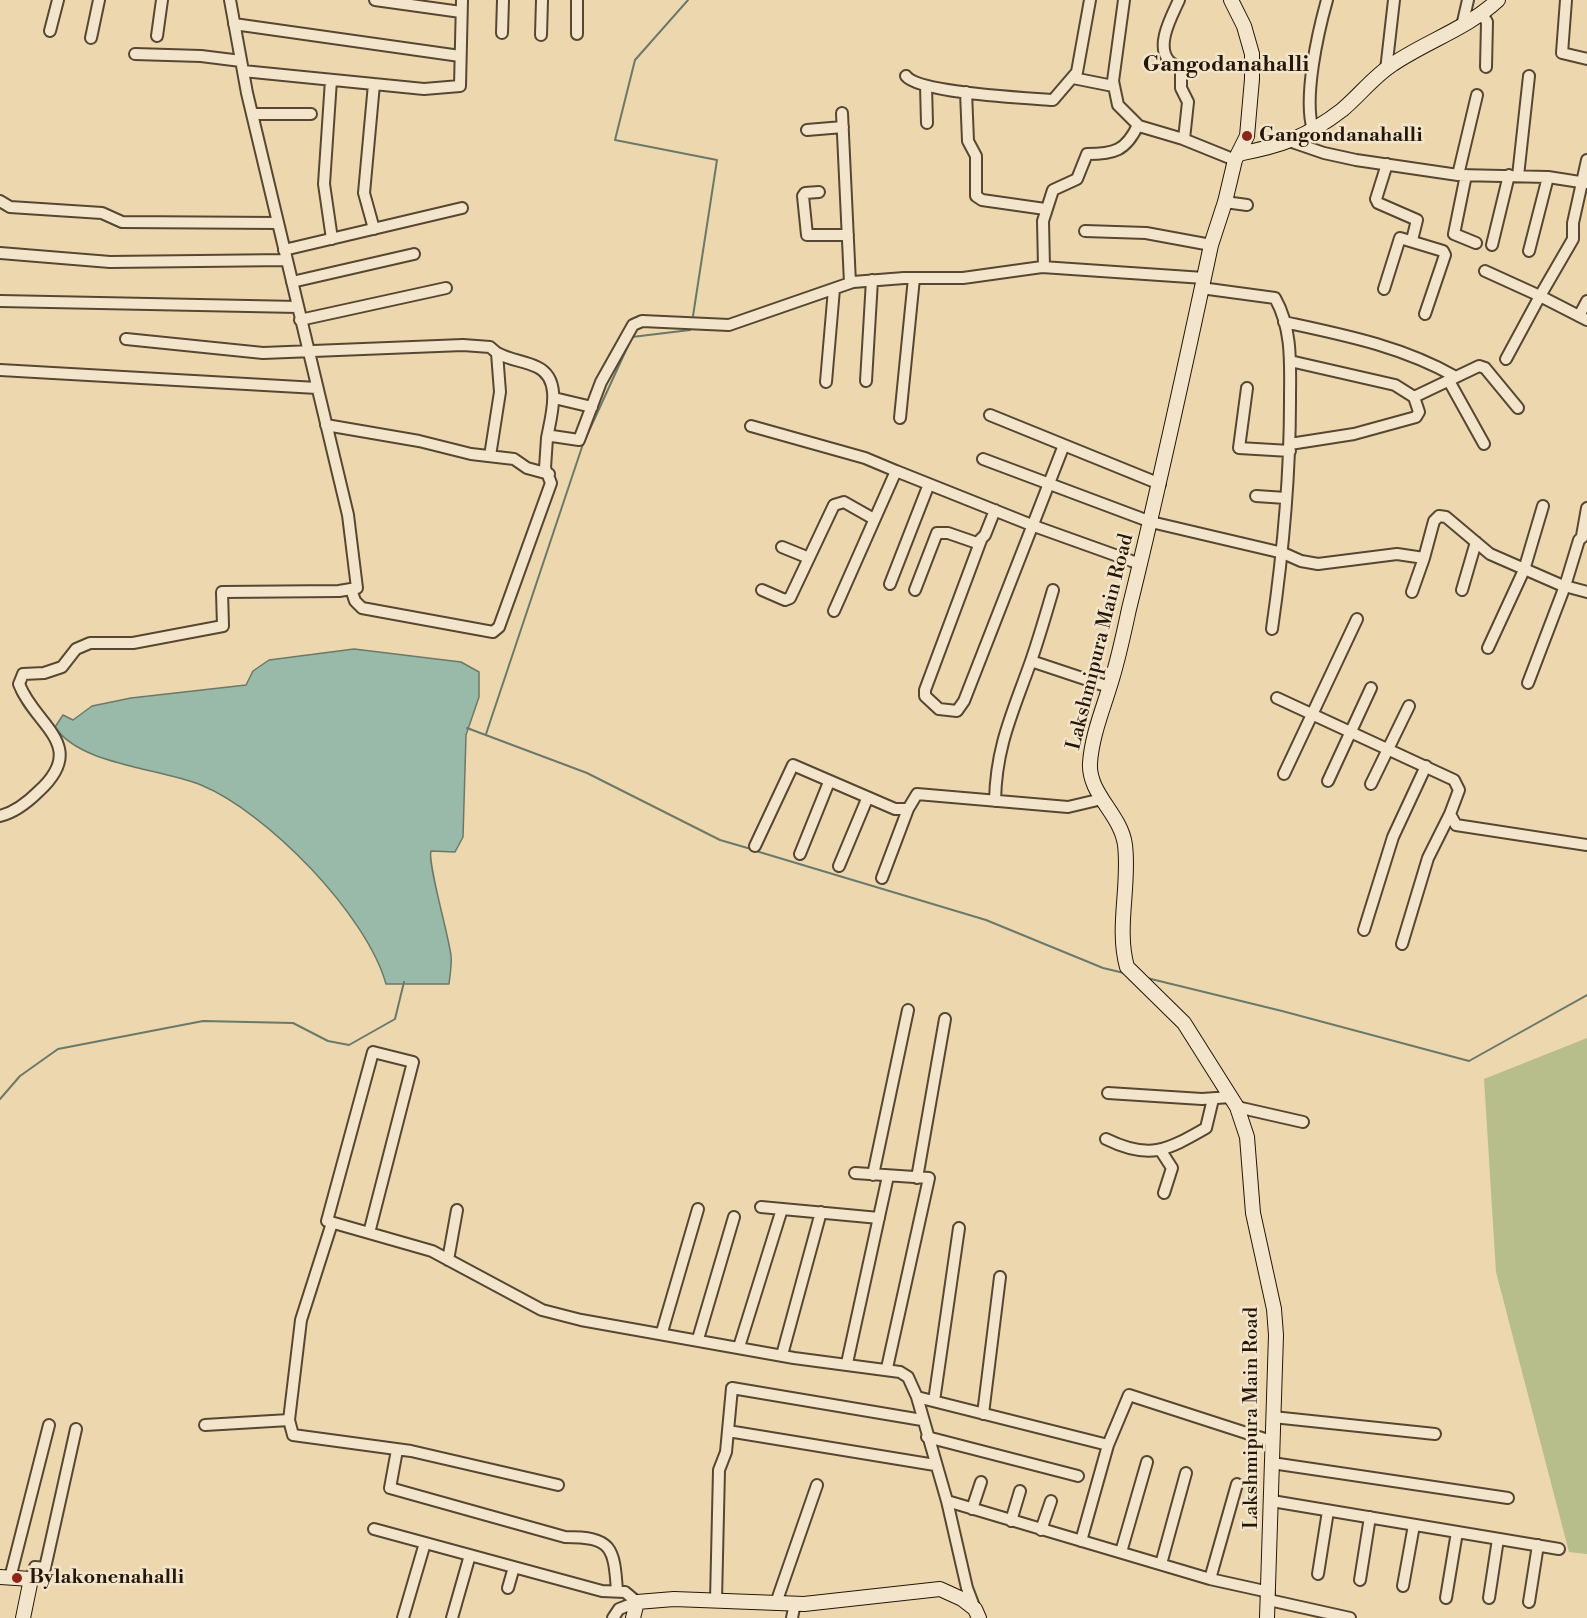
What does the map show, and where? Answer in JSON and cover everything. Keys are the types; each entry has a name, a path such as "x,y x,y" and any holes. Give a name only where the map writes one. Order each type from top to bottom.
{"main road":[{"name":"Lakshmipura Main Road","path":"1231,0 1244,26 1252,54 1247,136 1236,157 1226,202 1210,245 1160,484 1109,687 1094,735 1090,765 1092,778 1102,799 1122,829 1125,846 1124,956 1128,967 1139,981 1184,1023 1234,1102 1247,1137 1252,1213 1274,1309 1276,1335 1267,1618"},
{"path":"1236,157 1292,142 1313,130 1342,110 1386,70 1427,42 1482,14 1498,0"},
{"path":"5,1577 30,1579 23,1618"},
{"path":"633,1618 637,1602 674,1599 795,1603 940,1589 962,1599 977,1613"}],"street":[{"path":"50,32 58,0"},
{"path":"91,38 99,0"},
{"path":"157,36 162,0"},
{"path":"0,816 27,803 44,787 56,770 61,754 54,733 28,704 22,693 19,684 23,674 44,673 63,667 76,649 90,643 134,643 223,626 222,592 357,588 348,515 252,114 230,0"},
{"path":"375,0 461,12"},
{"path":"135,54 201,56 242,66 331,80 423,88 460,86 462,0"},
{"path":"502,33 503,0"},
{"path":"541,35 542,0"},
{"path":"577,0 577,34"},
{"path":"906,76 914,84 926,86 1053,100 1073,78 1090,0"},
{"path":"1124,0 1113,86 1118,105 1137,125 1152,132 1184,139 1236,157"},
{"path":"1179,0 1167,29 1164,47 1168,60 1181,70 1181,88 1188,102 1184,139"},
{"path":"1313,130 1311,123 1312,78 1316,46 1327,0"},
{"path":"1386,70 1394,0"},
{"path":"1462,26 1468,0"},
{"path":"1566,0 1562,53 1587,59"},
{"path":"1482,14 1487,22 1486,67"},
{"path":"234,24 460,56"},
{"path":"1492,245 1514,175 1529,76"},
{"path":"1073,78 1113,86"},
{"path":"331,80 324,184 332,239"},
{"path":"374,84 364,193 374,229"},
{"path":"926,86 927,123"},
{"path":"966,92 968,141 976,156 976,196 988,201 1045,209"},
{"path":"1476,243 1454,234 1477,95"},
{"path":"842,113 850,283"},
{"path":"252,114 311,114"},
{"path":"1044,267 1045,209 1053,190 1077,179 1087,154 1113,153 1122,148 1131,139 1137,125"},
{"path":"807,130 843,127"},
{"path":"1292,142 1324,153 1462,175 1514,175 1585,182"},
{"path":"1506,359 1573,240 1573,223 1585,182 1587,160"},
{"path":"1387,164 1376,200 1378,203 1417,220 1412,240"},
{"path":"1529,251 1548,177"},
{"path":"819,192 805,193 803,196 807,235 848,234"},
{"path":"0,201 10,207 102,213 122,222 278,223"},
{"path":"1226,202 1248,205"},
{"path":"0,253 110,262 285,255 332,239 462,208"},
{"path":"1085,231 1146,233 1210,245"},
{"path":"1384,289 1399,239 1412,240 1443,251 1444,255 1425,314"},
{"path":"291,282 414,254"},
{"path":"547,438 552,436 579,440 601,382 633,325 642,321 729,325 850,283 914,278 963,278 1044,267 1203,283 1270,295 1278,303 1288,334 1290,361 1290,448 1282,553 1272,629"},
{"path":"1485,271 1583,318 1587,301"},
{"path":"900,418 914,278"},
{"path":"866,381 872,280"},
{"path":"300,320 446,288"},
{"path":"826,382 834,289"},
{"path":"0,301 298,307"},
{"path":"1284,322 1382,344 1434,364 1453,379 1484,444"},
{"path":"126,339 263,352 463,345 490,347 496,353 539,368 550,379 554,398 547,438 545,468 551,483 522,569 499,627 493,632 362,608 355,601 351,589"},
{"path":"489,456 500,392 496,353"},
{"path":"1247,388 1239,448 1290,448 1362,433 1416,417 1419,412 1414,397 1395,385 1290,361"},
{"path":"1414,397 1453,379 1472,367 1479,366 1485,368 1518,408"},
{"path":"0,370 317,388"},
{"path":"554,398 592,408"},
{"path":"990,415 1160,484"},
{"path":"326,425 514,459 527,468 549,474"},
{"path":"751,426 865,458 1034,526 1140,564"},
{"path":"995,510 981,540 925,690 925,696 939,709 957,711 964,701 1064,445"},
{"path":"983,459 1151,522 1282,553 1301,561 1318,564 1397,554 1424,558"},
{"path":"834,611 896,471"},
{"path":"890,584 929,484"},
{"path":"1256,496 1286,498"},
{"path":"762,590 789,600 834,505 844,502 874,519"},
{"path":"1488,648 1524,570 1543,507"},
{"path":"1528,683 1584,535 1587,508"},
{"path":"1413,592 1434,521 1439,516 1446,517 1490,554 1524,570 1587,592"},
{"path":"915,590 938,533 948,532 970,542 981,540"},
{"path":"1462,590 1476,542"},
{"path":"782,547 809,558"},
{"path":"995,801 995,772 1006,725 1031,661 1053,590"},
{"path":"1284,774 1357,619"},
{"path":"1031,661 1109,687"},
{"path":"1328,781 1371,688"},
{"path":"1277,698 1449,777 1458,786 1450,814 1428,858 1402,944"},
{"path":"1371,784 1409,706"},
{"path":"755,846 794,765 867,799 895,809 908,809"},
{"path":"1364,930 1393,837 1426,766"},
{"path":"800,854 829,782"},
{"path":"882,878 908,809 917,794 1068,807 1102,799"},
{"path":"839,866 867,799"},
{"path":"1450,814 1456,825 1587,845"},
{"path":"873,1175 908,1010"},
{"path":"917,1178 945,1019"},
{"path":"369,1233 413,1062 373,1052 327,1221 332,1223 432,1251 542,1310 581,1320 662,1332 782,1355 887,1368 908,1377 917,1397 947,1500 967,1588 977,1613"},
{"path":"1108,1093 1234,1102 1303,1122"},
{"path":"1106,1139 1128,1150 1161,1151 1206,1128 1213,1099"},
{"path":"1161,1151 1172,1168 1164,1193"},
{"path":"855,1173 929,1178 887,1368"},
{"path":"847,1364 888,1176"},
{"path":"761,1207 879,1218"},
{"path":"662,1332 698,1209"},
{"path":"740,1347 782,1209"},
{"path":"447,1260 457,1210"},
{"path":"782,1355 821,1212"},
{"path":"698,1339 734,1217"},
{"path":"332,1223 301,1320 289,1420 293,1435 411,1450 558,1485"},
{"path":"934,1401 959,1228"},
{"path":"983,1414 1000,1277"},
{"path":"716,1600 719,1470 726,1452 732,1388 922,1420"},
{"path":"1081,1541 1108,1445 1129,1395 1271,1441"},
{"path":"917,1397 1108,1445"},
{"path":"1273,1417 1435,1434"},
{"path":"205,1425 289,1420"},
{"path":"5,1577 49,1425"},
{"path":"30,1579 35,1567 45,1568 76,1429"},
{"path":"728,1431 935,1465"},
{"path":"927,1437 1078,1476"},
{"path":"397,1450 390,1488 566,1537 592,1537 607,1546 615,1559 617,1591"},
{"path":"1122,1552 1147,1462"},
{"path":"1272,1463 1508,1498"},
{"path":"1161,1564 1186,1473"},
{"path":"972,1509 981,1482"},
{"path":"1210,1579 1237,1484"},
{"path":"776,1603 816,1485"},
{"path":"1011,1521 1020,1491"},
{"path":"947,1500 1041,1530 1350,1618"},
{"path":"1041,1530 1051,1501"},
{"path":"1272,1501 1559,1549"},
{"path":"1318,1574 1328,1510"},
{"path":"1360,1580 1370,1517"},
{"path":"1403,1586 1414,1525"},
{"path":"374,1529 602,1591 625,1592 637,1602 619,1609 613,1618"},
{"path":"1446,1598 1457,1532"},
{"path":"1489,1598 1498,1539"},
{"path":"403,1618 425,1543"},
{"path":"1529,1602 1538,1545"},
{"path":"452,1618 470,1556"},
{"path":"508,1588 513,1567"},
{"path":"792,1618 795,1603"}],"green space":[{"path":"1587,1038 1587,1554 1569,1552 1496,1272 1484,1079"}],"shaded area":[{"path":"354,649 461,662 479,672 479,697 466,735 463,837 455,852 431,851 432,869 451,956 449,984 386,984 375,957 337,898 284,842 227,798 184,779 101,758 82,750 67,740 55,727 63,715 73,720 92,706 131,698 246,685 253,671 269,660"}],"waterway":[{"path":"688,0 635,60 615,140 717,160 693,316"},
{"path":"486,734 583,444 632,337 690,330"},
{"path":"467,728 587,773 720,840 751,849"},
{"path":"756,851 986,920 1103,968 1124,973"},
{"path":"1147,978 1469,1061 1587,995"},
{"path":"0,1099 20,1076 58,1049 203,1021 293,1023 328,1041 349,1045 395,1019 404,982"}],"place":[{"name":"Gangondanahalli","path":"1247,136"},
{"name":"Bylakonenahalli","path":"17,1578"}],"district":[{"name":"Gangodanahalli","path":"1226,66"}]}
